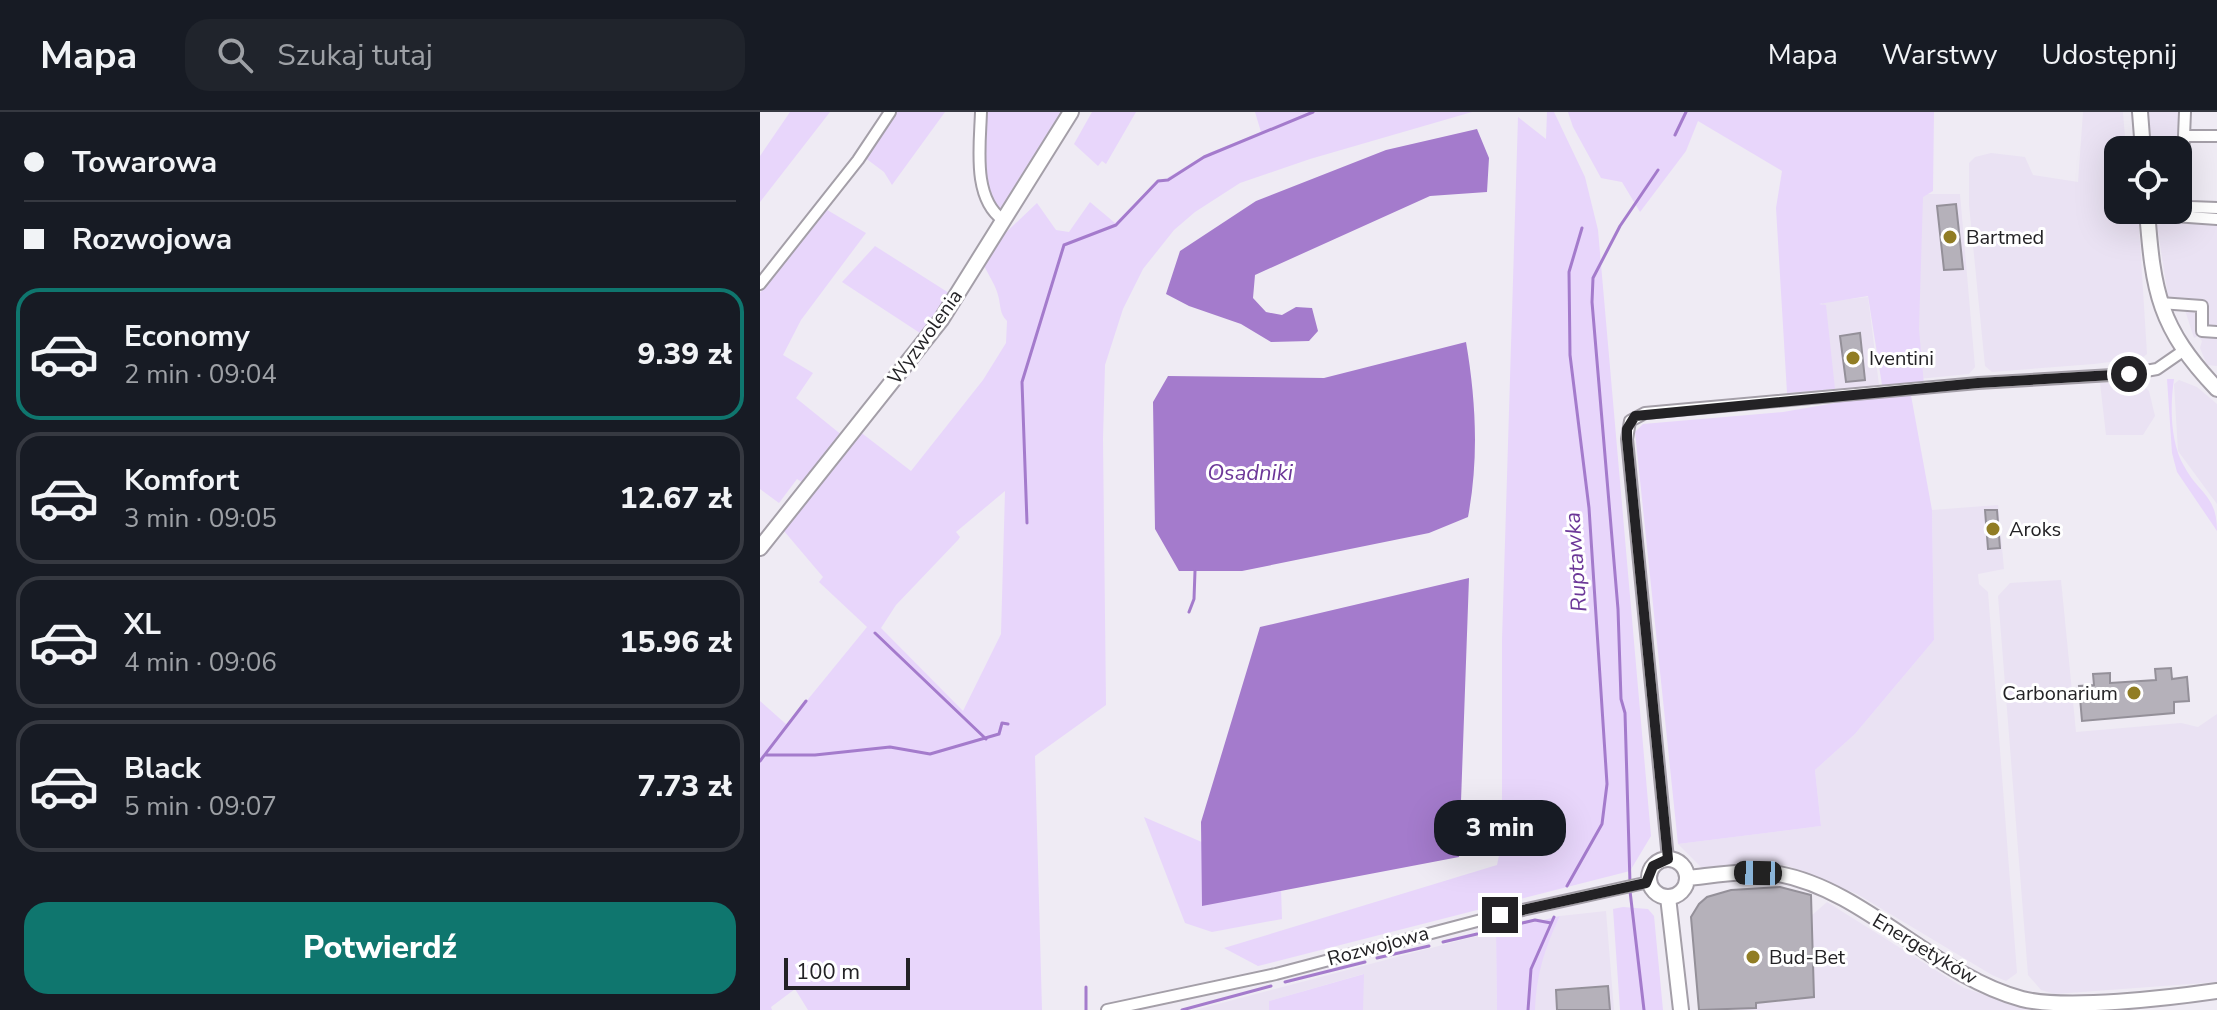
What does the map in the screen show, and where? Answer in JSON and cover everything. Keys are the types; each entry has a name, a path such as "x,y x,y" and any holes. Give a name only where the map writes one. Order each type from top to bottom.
{"street":[{"path":"760,284 858,160 890,112"},
{"path":"981,112 979,155 982,177 990,209 1003,220"},
{"name":"Wyzwolenia","path":"760,548 941,320 1071,112"},
{"path":"2140,112 2142,136"},
{"path":"2184,136 2185,112"},
{"path":"2192,136 2217,136"},
{"path":"2192,209 2217,208"},
{"path":"2192,217 2217,219"},
{"path":"2148,224 2151,261 2160,303 2183,351 2217,389"},
{"path":"2160,303 2202,306 2202,331 2217,332"},
{"path":"1668,859 1627,439 1630,421 1640,413 2142,372 2160,367 2183,351"},
{"path":"1668,859 1684,867 1687,878 1684,890 1668,897 1644,884 1653,866 1668,859"},
{"name":"Energetyków","path":"1687,878 1740,873 1777,874 1799,880 1856,907 1982,984 2041,1003 2151,998 2217,991"},
{"name":"Rozwojowa","path":"1107,1010 1276,974 1492,917 1644,884"},
{"path":"1668,897 1681,1010"}],"shaded area":[{"path":"790,112 830,112 760,202 760,156"},
{"path":"894,112 945,112 892,185 884,172 864,157"},
{"path":"984,112 1061,112 1000,209 992,203 984,170"},
{"path":"1092,112 1136,112 1106,164 1102,161 1098,166 1074,144"},
{"path":"1255,112 1472,112 1310,159 1240,183 1195,212 1174,230 1143,269 1123,309 1105,365 1106,705 1035,756 1042,1010 808,1010 795,989 771,1007 772,1010 760,1010 760,701 787,725 867,627 819,582 823,577 784,531 859,431 911,471 983,380 1006,343 1007,321 1001,312 995,286 980,257 1037,203 1056,230 1069,232 1090,202 1115,223 1159,179 1162,181 1209,153 1261,132","holes":["1005,491 1001,634 963,711 881,628 896,605 958,540 960,537 956,532"]},
{"path":"1547,112 1554,112 1585,177 1598,230 1651,836 1630,871 1258,966 1224,948 1497,865 1502,841 1502,640 1518,117 1546,139"},
{"path":"1568,112 1934,112 1933,191 1923,197 1919,329 1924,385 1882,385 1868,296 1819,304 1826,305 1835,389 1787,393 1776,208 1782,171 1698,121 1686,151 1640,212 1622,182 1601,178"},
{"path":"2083,112 2123,112 2125,136 2104,136 2104,224 2139,224 2147,354 2142,358 2094,364 1992,372 1985,366 1969,205 1969,163 1975,157 1991,153 2025,157 2033,175 2078,182"},
{"path":"2149,112 2182,112 2181,136 2151,136"},
{"path":"1921,194 1960,194 1975,367 1969,374 1918,379"},
{"path":"824,208 866,233 801,320 783,355 813,373 796,398 843,436 805,484 797,479 779,503 760,489 760,293"},
{"path":"2217,208 2217,366 2207,365 2200,348 2202,341 2198,336 2194,338 2182,301 2168,296 2157,225 2192,224 2192,211"},
{"path":"875,246 949,293 923,335 842,282"},
{"path":"1868,297 1879,385 1834,391 1822,302"},
{"path":"2167,379 2174,379 2172,423 2179,456 2211,502 2217,531 2177,472 2172,453"},
{"path":"2179,380 2197,387 2217,404 2217,504 2178,451 2174,384"},
{"path":"2140,382 2149,391 2155,416 2143,435 2106,435 2100,383"},
{"path":"1910,390 1932,510 1934,640 1855,734 1815,770 1821,826 1678,844 1635,432 1643,424 1783,412"},
{"path":"1998,505 2004,569 1978,574 1979,584 1988,592 2017,973 2006,981 1857,894 1786,865 1702,868 1678,844 1821,826 1815,770 1855,734 1934,640 1932,510"},
{"path":"2061,580 2076,732 2181,723 2198,727 2217,714 2217,982 2055,994 2041,990 2028,975 1998,596 2010,583"},
{"path":"1144,817 1204,843 1281,888 1282,919 1212,932 1185,923"},
{"path":"1827,902 1964,988 2030,1010 1734,1010 1755,1008 1756,1003 1814,997 1811,916"},
{"path":"1613,909 1648,909 1654,916 1663,1010 1620,1010"},
{"path":"1606,911 1614,1010 1535,1010 1535,987 1543,952 1560,916"},
{"path":"1560,916 1542,962 1535,1010 1497,1010 1496,931"},
{"path":"1496,931 1497,1010 1363,1010 1363,974 1269,1001 1269,1010 1195,1010"},
{"path":"1364,974 1363,1010 1269,1010 1269,1001"}],"water":[{"path":"1477,129 1489,158 1487,192 1430,196 1255,275 1253,298 1266,312 1282,315 1296,307 1312,308 1318,331 1309,341 1271,342 1241,324 1189,306 1166,294 1180,251 1256,201 1386,150"},
{"name":"Osadniki","path":"1466,342 1475,430 1474,473 1468,517 1429,533 1242,571 1179,571 1155,529 1153,402 1168,376 1324,378"},
{"path":"1469,578 1459,857 1202,906 1201,822 1260,627"}],"building":[{"name":"Bartmed","path":"1956,204 1963,269 1944,270 1937,206"},
{"name":"Iventini","path":"1860,333 1865,380 1846,382 1840,336"},
{"name":"Aroks","path":"1985,510 1997,510 2000,548 1988,549"},
{"name":"Carbonarium","path":"2171,668 2172,679 2187,677 2189,701 2174,702 2174,713 2082,721 2079,686 2094,685 2093,674 2110,673 2110,683 2156,680 2155,669"},
{"name":"Bud-Bet","path":"1780,887 1811,895 1814,997 1756,1003 1756,1008 1699,1010 1691,917 1699,904 1707,897 1731,890"},
{"path":"1608,986 1610,1010 1557,1010 1556,990"}],"waterway":[{"path":"1027,523 1022,382 1064,245 1116,225 1158,181 1168,180 1204,157 1313,112"},
{"path":"1675,135 1686,112"},
{"path":"1630,883 1625,713 1621,699 1618,609 1592,302 1593,278 1620,226 1658,170"},
{"name":"Ruptawka","path":"1567,886 1602,824 1607,784 1589,508 1570,355 1569,272 1582,228"},
{"path":"1189,612 1194,599 1195,571"},
{"path":"875,633 986,739"},
{"path":"760,761 806,701"},
{"path":"766,755 815,755 890,747 930,754 999,734 1002,723 1008,724"},
{"path":"1630,891 1644,1010"},
{"name":"Ruptawka","path":"1528,1010 1531,969 1554,917"},
{"path":"1489,931 1535,920 1551,923"},
{"path":"1443,942 1477,934"},
{"path":"1377,958 1429,946"},
{"path":"1285,982 1365,962"},
{"path":"1182,1010 1271,986"},
{"path":"1086,987 1086,1010"}],"place":[{"name":"Bartmed","path":"1950,237"},
{"name":"Iventini","path":"1853,358"},
{"name":"Aroks","path":"1993,529"},
{"name":"Carbonarium","path":"2134,693"},
{"name":"Bud-Bet","path":"1753,957"}],"route":[{"path":"1500,915 1649,882 1653,866 1668,859 1627,439 1627,429 1635,416 1640,413 1978,383 2129,374"}]}
